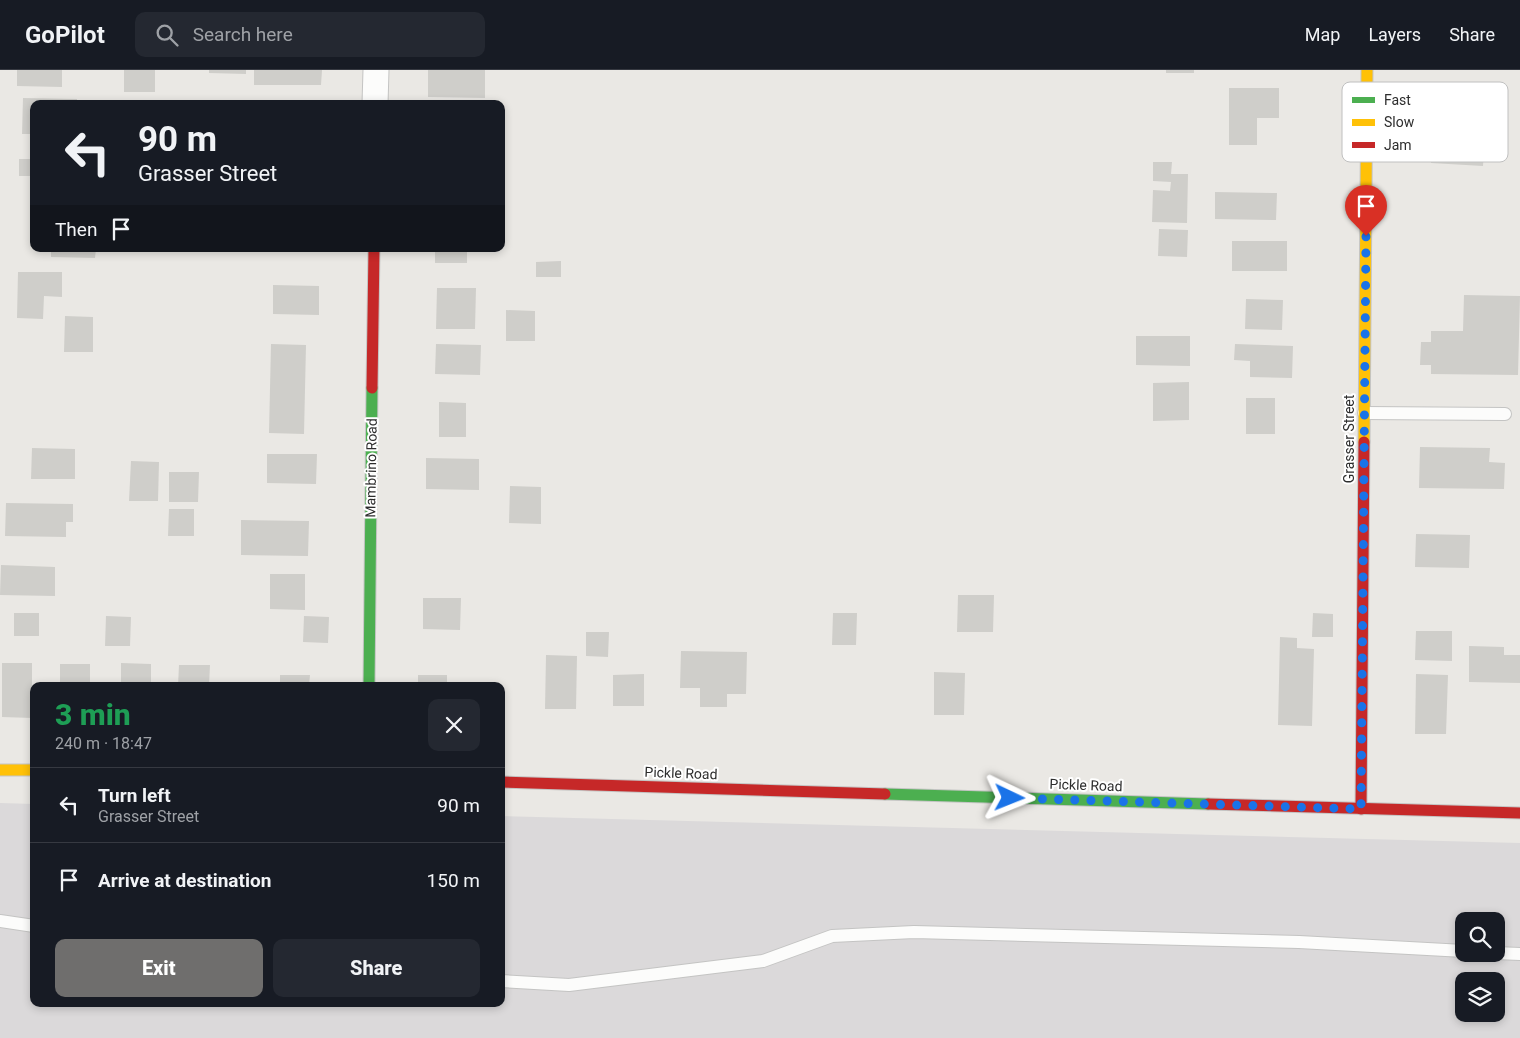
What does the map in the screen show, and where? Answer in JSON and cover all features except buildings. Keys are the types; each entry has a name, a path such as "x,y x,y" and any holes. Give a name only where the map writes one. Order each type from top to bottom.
{"street":[{"path":"375,100 376,70"},
{"name":"Grasser Street","path":"1361,809 1366,162"},
{"name":"Mambrino Road","path":"369,682 374,252"},
{"path":"0,770 30,770"},
{"name":"Pickle Road","path":"505,782 1520,813"}],"lane":[{"path":"1364,413 1505,414"},
{"path":"0,921 30,925"},
{"path":"505,981 569,985 763,961 832,936 914,932 1299,942 1455,951"},
{"path":"1505,953 1520,954"}],"shaded area":[{"path":"0,803 30,804 30,1007 505,1007 505,816 1520,843 1520,1038 0,1038"}],"traffic: fast":[{"path":"369,682 372,388"},
{"path":"885,794 1208,804"}],"traffic: slow":[{"path":"1367,70 1367,82"},
{"path":"1364,442 1366,162"},
{"path":"0,770 30,770"}],"traffic: jam":[{"path":"372,388 374,252"},
{"path":"1361,809 1364,442"},
{"path":"505,782 885,794"},
{"path":"1208,804 1520,813"}],"route":[{"path":"1010,798 1361,809 1366,236"}]}
